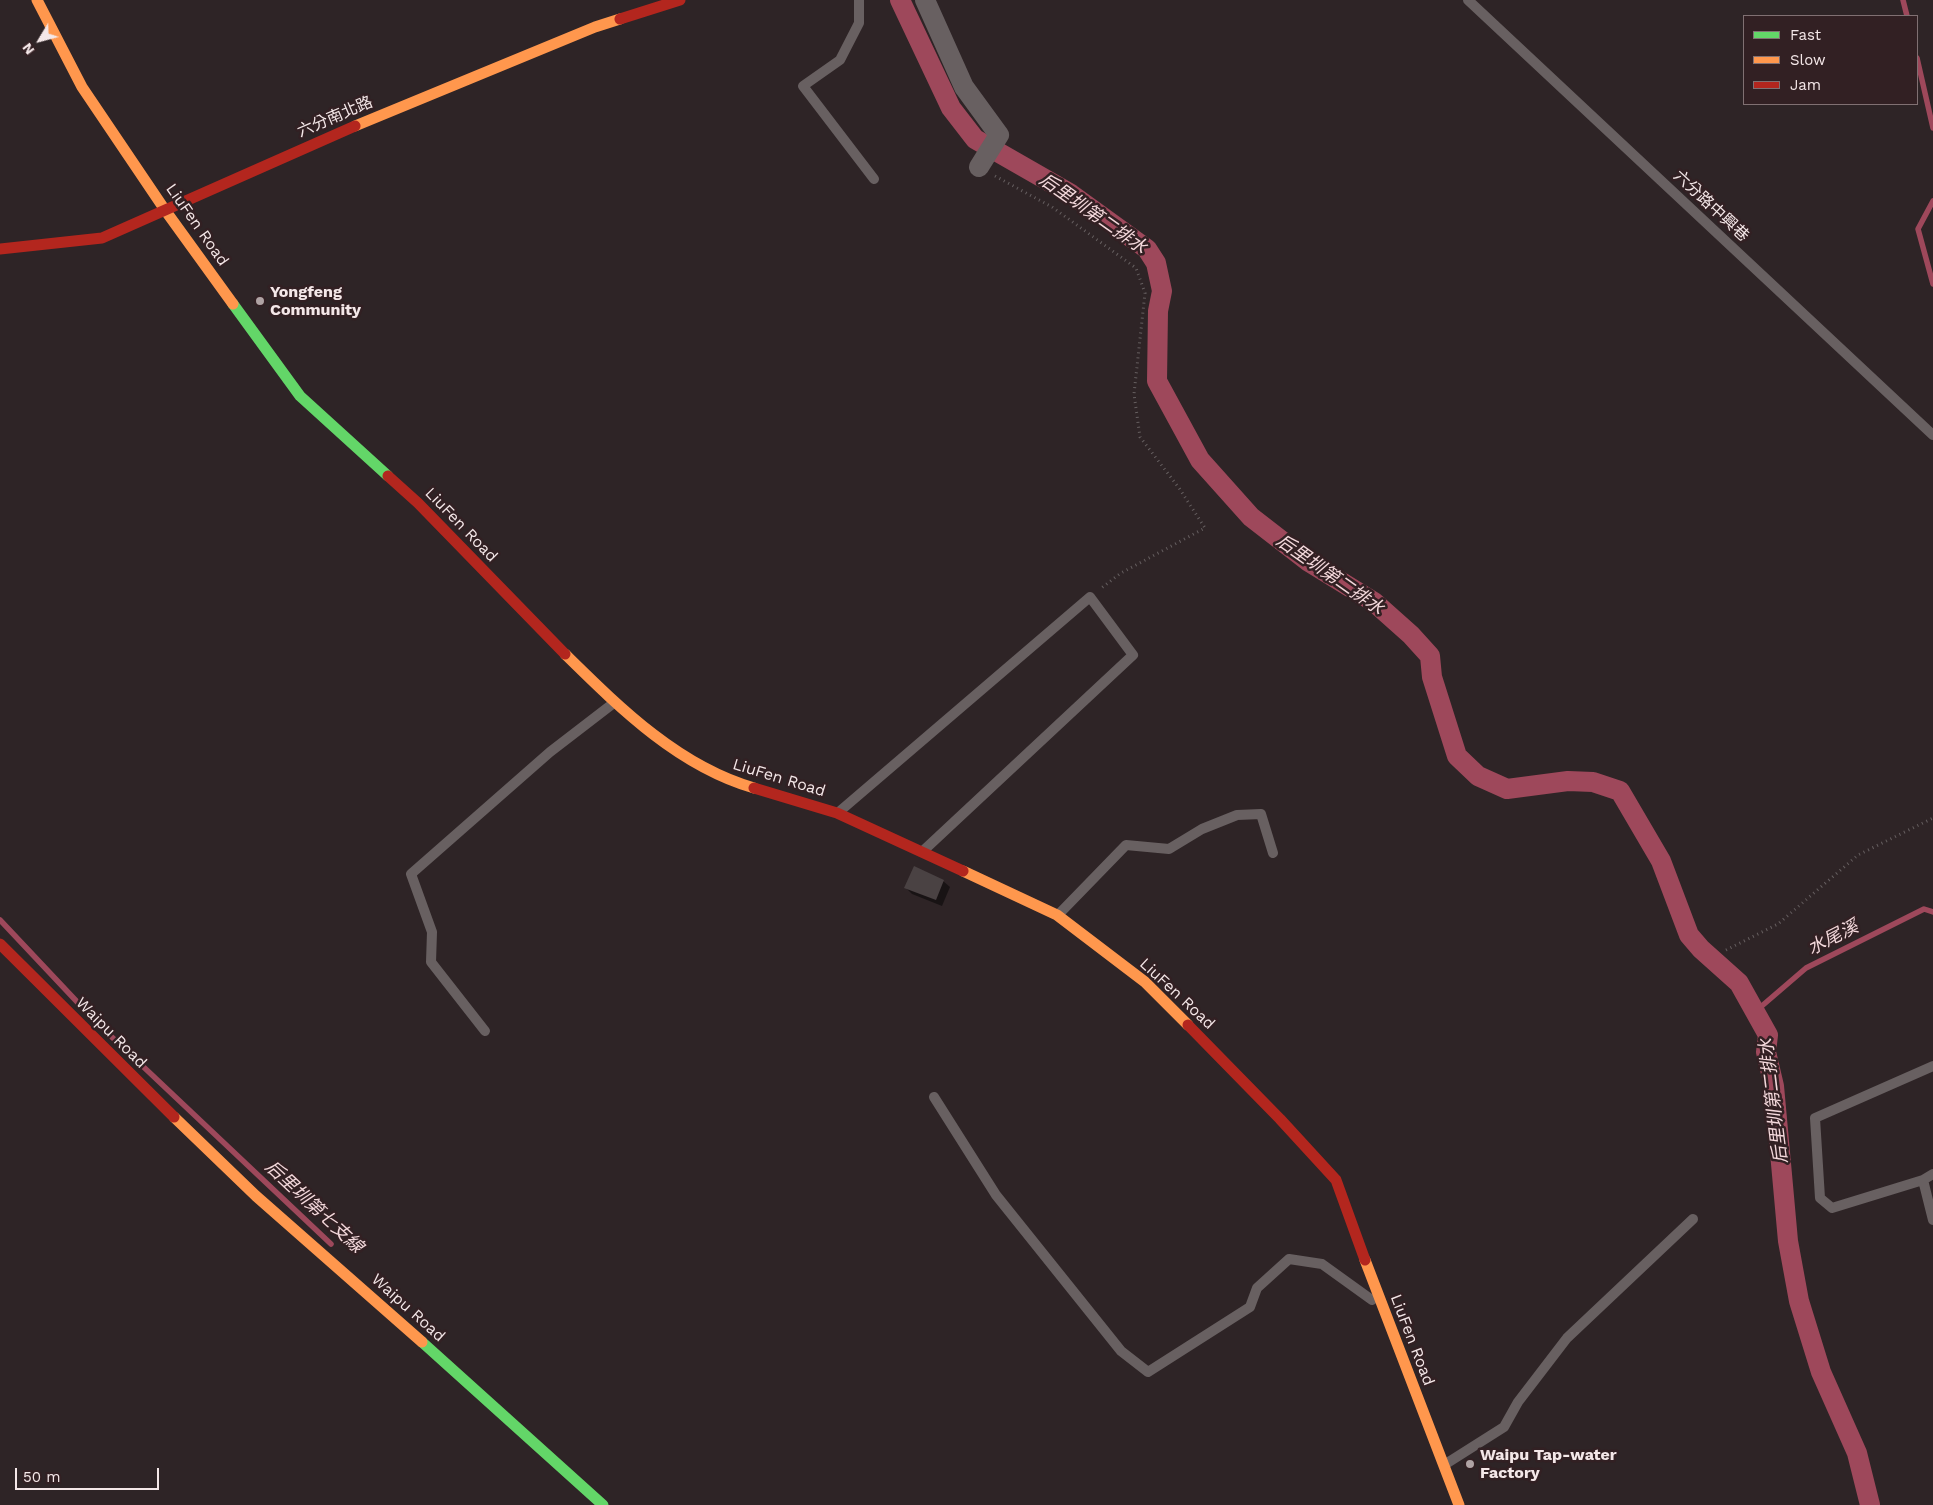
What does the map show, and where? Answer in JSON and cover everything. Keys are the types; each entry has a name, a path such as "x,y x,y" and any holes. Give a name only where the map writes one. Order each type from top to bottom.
{"street":[{"name":"LiuFen Road","path":"37,0 82,86 165,210 300,396 418,502 517,606 659,740 725,780 837,813 1057,915 1145,982 1280,1118 1336,1180 1381,1306 1459,1505"},
{"name":"六分南北路","path":"0,249 102,238 307,146 595,27 680,0"},
{"path":"925,0 964,87 999,135 979,167"},
{"name":"Waipu Road","path":"0,944 118,1064 256,1196 401,1323 603,1505"}],"lane":[{"path":"859,0 859,23 840,60 803,86 874,179"},
{"name":"六分路中興巷","path":"1468,0 1933,435"},
{"path":"837,813 1090,597 1133,655 922,851"},
{"path":"485,1031 431,962 432,932 411,874 550,752 616,701"},
{"path":"1057,915 1126,845 1169,849 1202,829 1237,815 1261,814 1274,853"},
{"path":"1933,1066 1815,1118 1820,1198 1832,1208 1923,1180 1933,1174"},
{"path":"934,1097 996,1195 1121,1351 1148,1372 1250,1307 1257,1288 1289,1259 1322,1264 1381,1306"},
{"path":"1923,1180 1933,1220"},
{"path":"1443,1465 1504,1427 1518,1402 1568,1338 1693,1219"}],"path":[{"path":"979,167 1052,207 1136,268 1145,293 1134,394 1140,437 1179,488 1205,528 1121,573 1090,597"},
{"path":"1726,950 1778,924 1858,855 1933,818"}],"building":[{"path":"914,866 944,880 936,900 904,888"}],"waterway":[{"name":"后里圳第二排水","path":"900,0 951,108 975,139 1071,194 1147,249 1156,263 1162,291 1158,311 1157,381 1200,460 1251,517 1309,562 1374,602 1411,635 1430,656 1432,677 1457,756 1478,776 1507,789 1568,781 1593,782 1620,791 1661,861 1689,935 1701,949 1739,983 1768,1035 1766,1052 1774,1086 1788,1241 1799,1301 1821,1372 1857,1453 1870,1505"},
{"name":"水尾溪","path":"1903,0 1907,15"},
{"name":"水尾溪","path":"1918,62 1933,128"},
{"name":"水尾溪","path":"1933,201 1918,229 1933,284"},
{"name":"水尾溪","path":"1756,1011 1806,968 1924,909 1933,912"},
{"name":"后里圳第七支線","path":"0,920 97,1023 331,1244"}],"traffic: fast":[{"path":"233,304 300,396 388,476"},
{"path":"422,1342 603,1505"}],"traffic: slow":[{"path":"37,0 82,87 165,210 233,304"},
{"path":"355,126 595,27 620,19"},
{"path":"565,654 607,695 675,750 726,778 754,788"},
{"path":"963,871 1057,915 1145,982 1188,1025"},
{"path":"174,1117 256,1196 422,1342"},
{"path":"1365,1260 1459,1505"}],"traffic: jam":[{"path":"620,19 680,0"},
{"path":"0,249 102,238 355,126"},
{"path":"388,476 418,503 565,654"},
{"path":"754,788 837,813 963,871"},
{"path":"0,944 174,1117"},
{"path":"1188,1025 1280,1119 1336,1180 1365,1260"}],"place":[{"name":"Yongfeng Community","path":"260,301"},
{"name":"Waipu Tap-water Factory","path":"1470,1464"}]}
